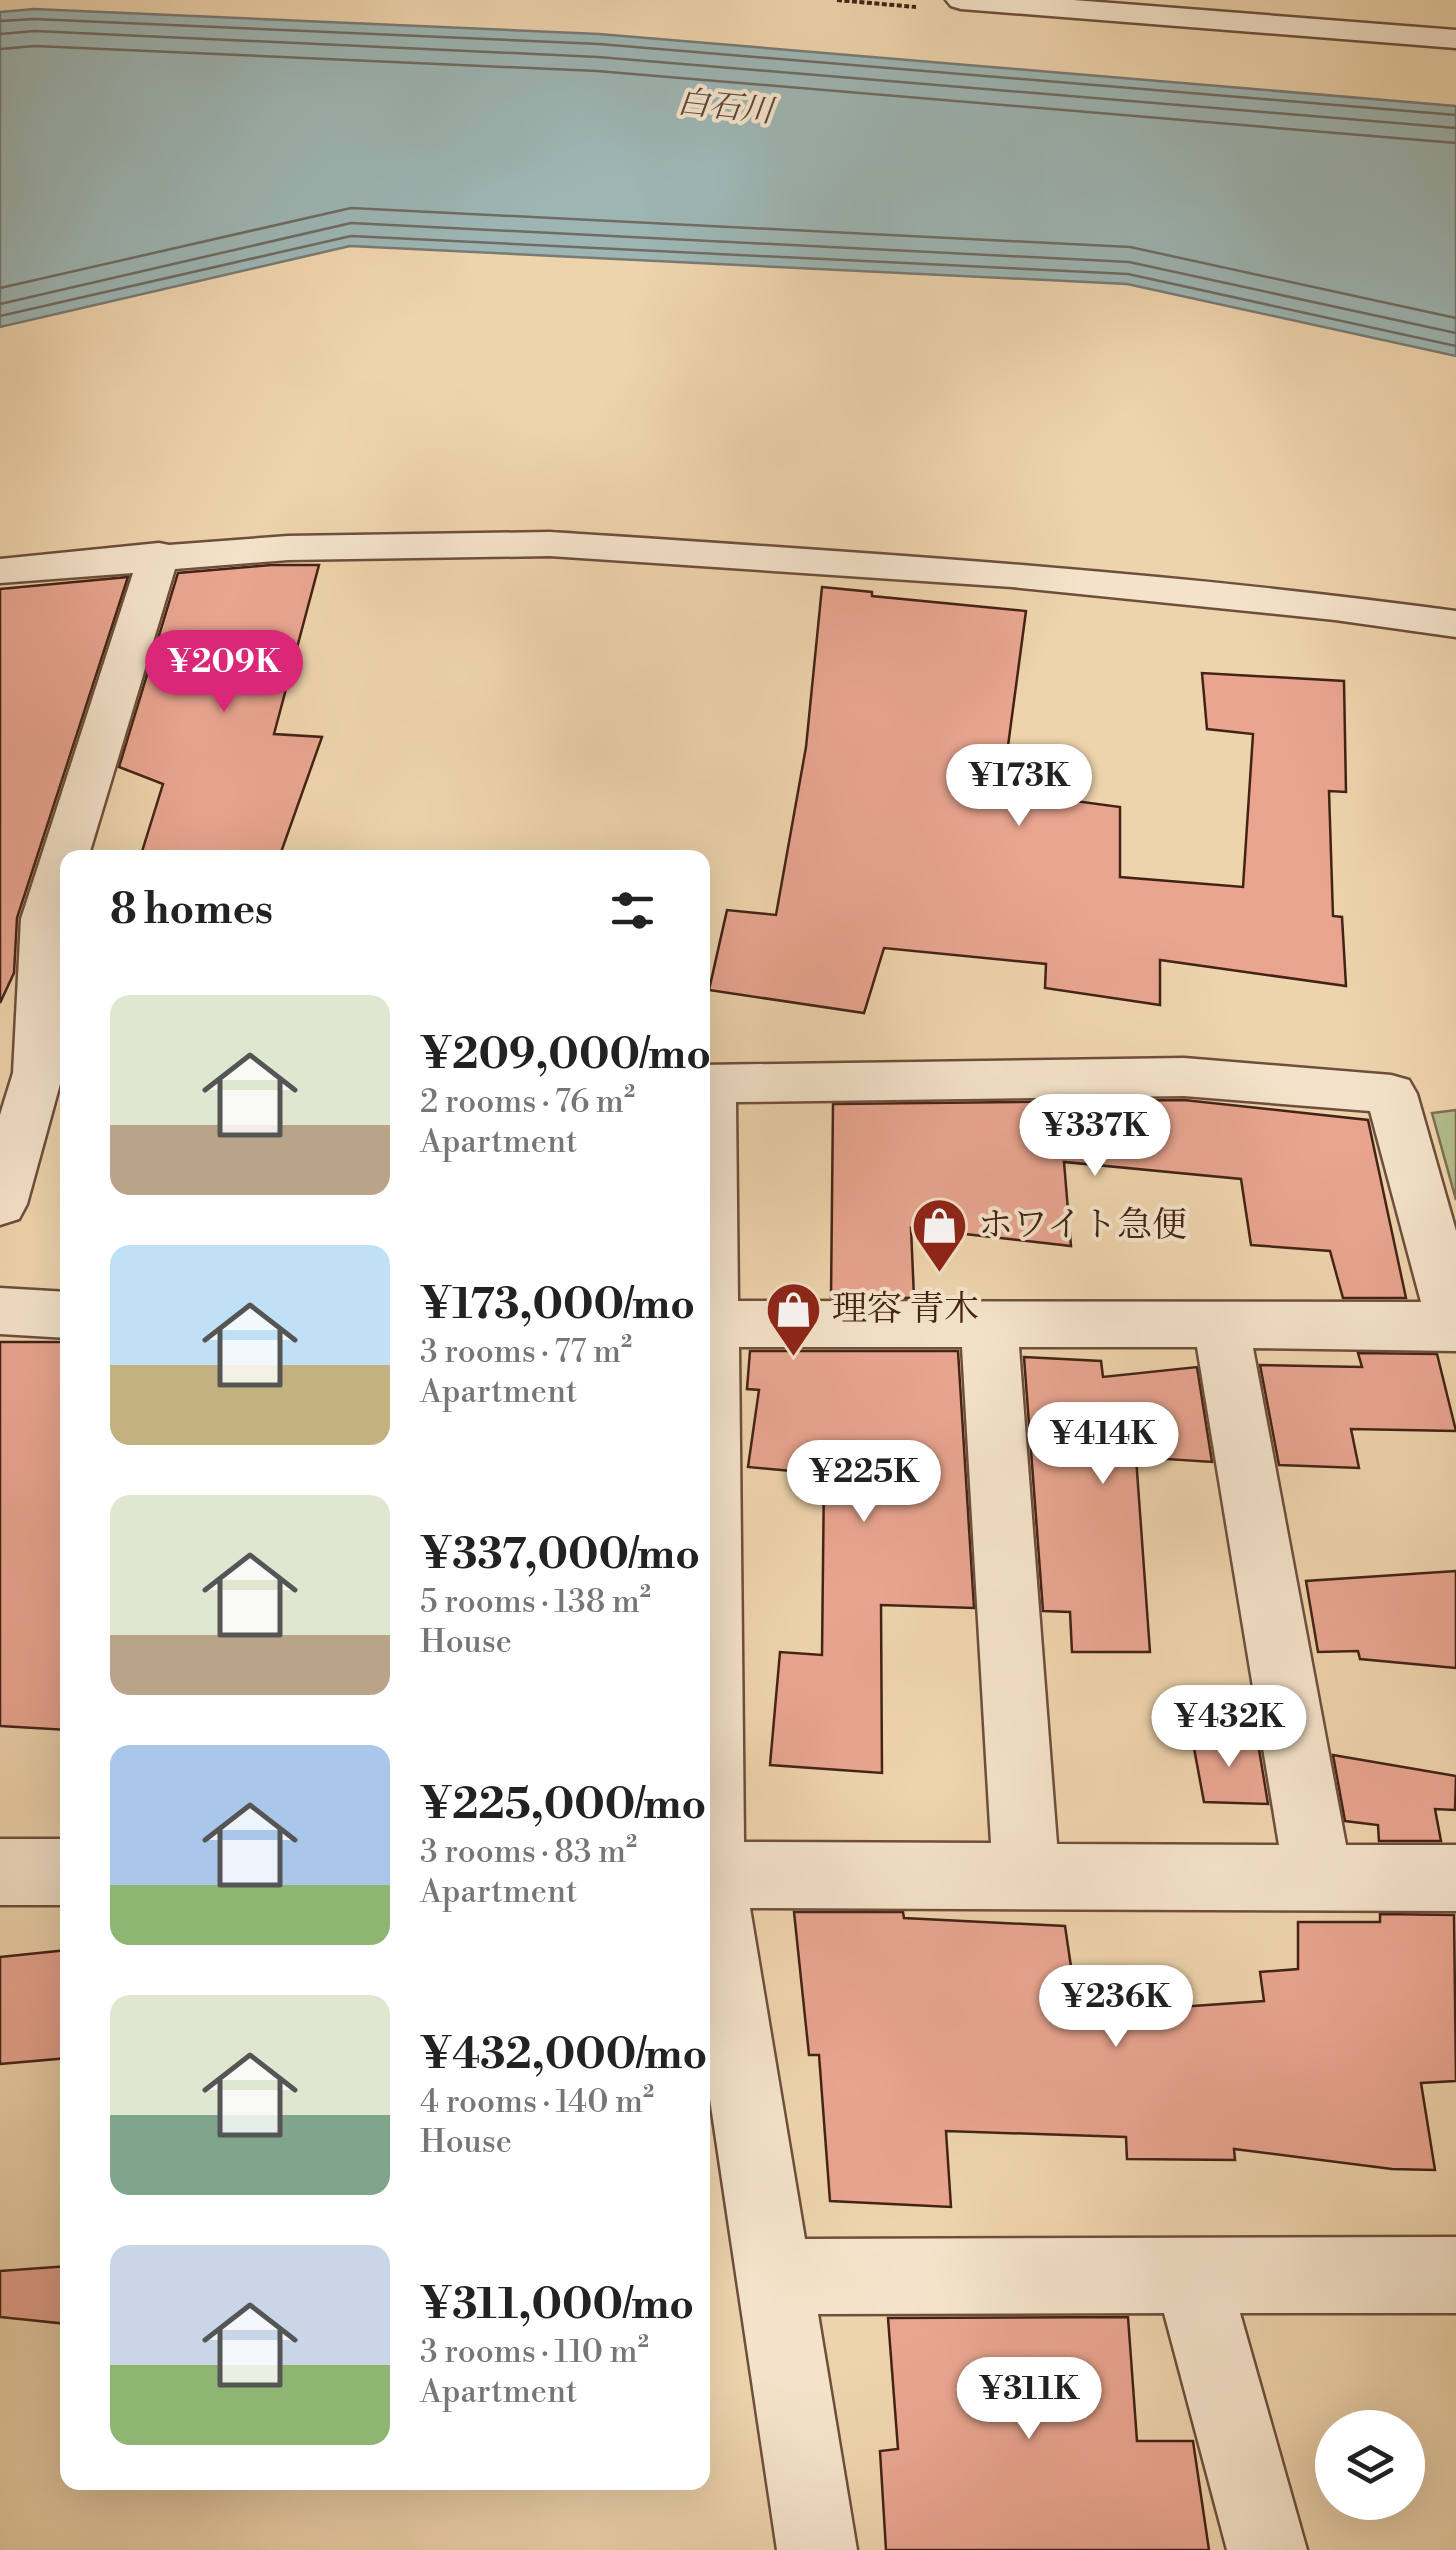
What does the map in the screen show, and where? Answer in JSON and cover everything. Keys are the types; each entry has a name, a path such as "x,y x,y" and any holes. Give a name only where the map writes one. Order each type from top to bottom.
{"street":[{"path":"961,0 1244,11 1456,38"},
{"path":"0,571 288,548 550,544 1012,575 1335,607 1456,624"},
{"path":"67,850 160,556"},
{"path":"0,1204 35,1072 45,919 60,872"},
{"path":"710,1084 1184,1078 1390,1094 1456,1326 710,1324"},
{"path":"0,1311 60,1315"},
{"path":"989,1324 1026,1877"},
{"path":"1221,1324 1318,1877"},
{"path":"0,1872 60,1872"},
{"path":"710,1875 1456,1878"},
{"path":"710,1893 817,2550"},
{"path":"773,2277 1456,2275"},
{"path":"1192,2276 1267,2550"}],"green space":[{"path":"1456,1110 1456,1200 1432,1113"}],"water":[{"name":"白石川","path":"34,9 599,34 1456,106 1456,356 1127,284 350,246 0,327 0,12"}],"building":[{"path":"319,565 274,734 322,737 282,850 142,850 163,784 119,767 178,573"},
{"path":"128,577 17,918 14,973 0,1003 0,589"},
{"path":"822,587 872,592 872,596 1026,611 1002,791 1120,807 1120,877 1243,887 1253,734 1207,729 1202,673 1344,681 1346,792 1329,791 1333,916 1342,917 1346,986 1160,960 1160,1005 1045,988 1046,964 884,948 864,1013 710,990 727,910 776,915 806,747"},
{"path":"1184,1100 1368,1120 1406,1298 1343,1298 1330,1251 1251,1245 1241,1179 1064,1162 1071,1246 911,1228 914,1298 831,1297 833,1104"},
{"path":"0,1342 60,1342 60,1730 0,1726"},
{"path":"750,1351 958,1351 974,1608 881,1605 882,1773 770,1765 780,1652 822,1655 824,1474 748,1467 759,1390 747,1389"},
{"path":"1358,1353 1437,1354 1456,1431 1351,1429 1359,1468 1279,1465 1260,1365 1362,1367"},
{"path":"1024,1357 1101,1361 1103,1377 1197,1367 1212,1462 1136,1457 1150,1652 1072,1652 1070,1612 1043,1611"},
{"path":"1456,1571 1456,1668 1360,1659 1358,1651 1318,1652 1306,1581"},
{"path":"1191,1732 1258,1743 1268,1804 1204,1802"},
{"path":"1333,1755 1456,1776 1455,1810 1435,1809 1441,1841 1379,1841 1378,1825 1345,1821"},
{"path":"794,1912 903,1912 904,1918 1065,1926 1078,2014 1264,2001 1260,1972 1298,1969 1298,1922 1380,1922 1380,1914 1454,1915 1456,2081 1421,2083 1435,2170 1392,2169 1234,2149 1235,2160 1127,2159 1126,2137 946,2131 951,2207 830,2201 819,2055 809,2055"},
{"path":"60,1951 60,2059 0,2064 0,1957"},
{"path":"60,2267 60,2323 0,2317 0,2271"},
{"path":"1128,2317 1137,2441 1193,2441 1209,2550 886,2550 880,2451 898,2449 888,2318"}],"place":[{"name":"ホワイト急便","path":"939,1274"},
{"name":"理容 青木","path":"793,1358"}]}
